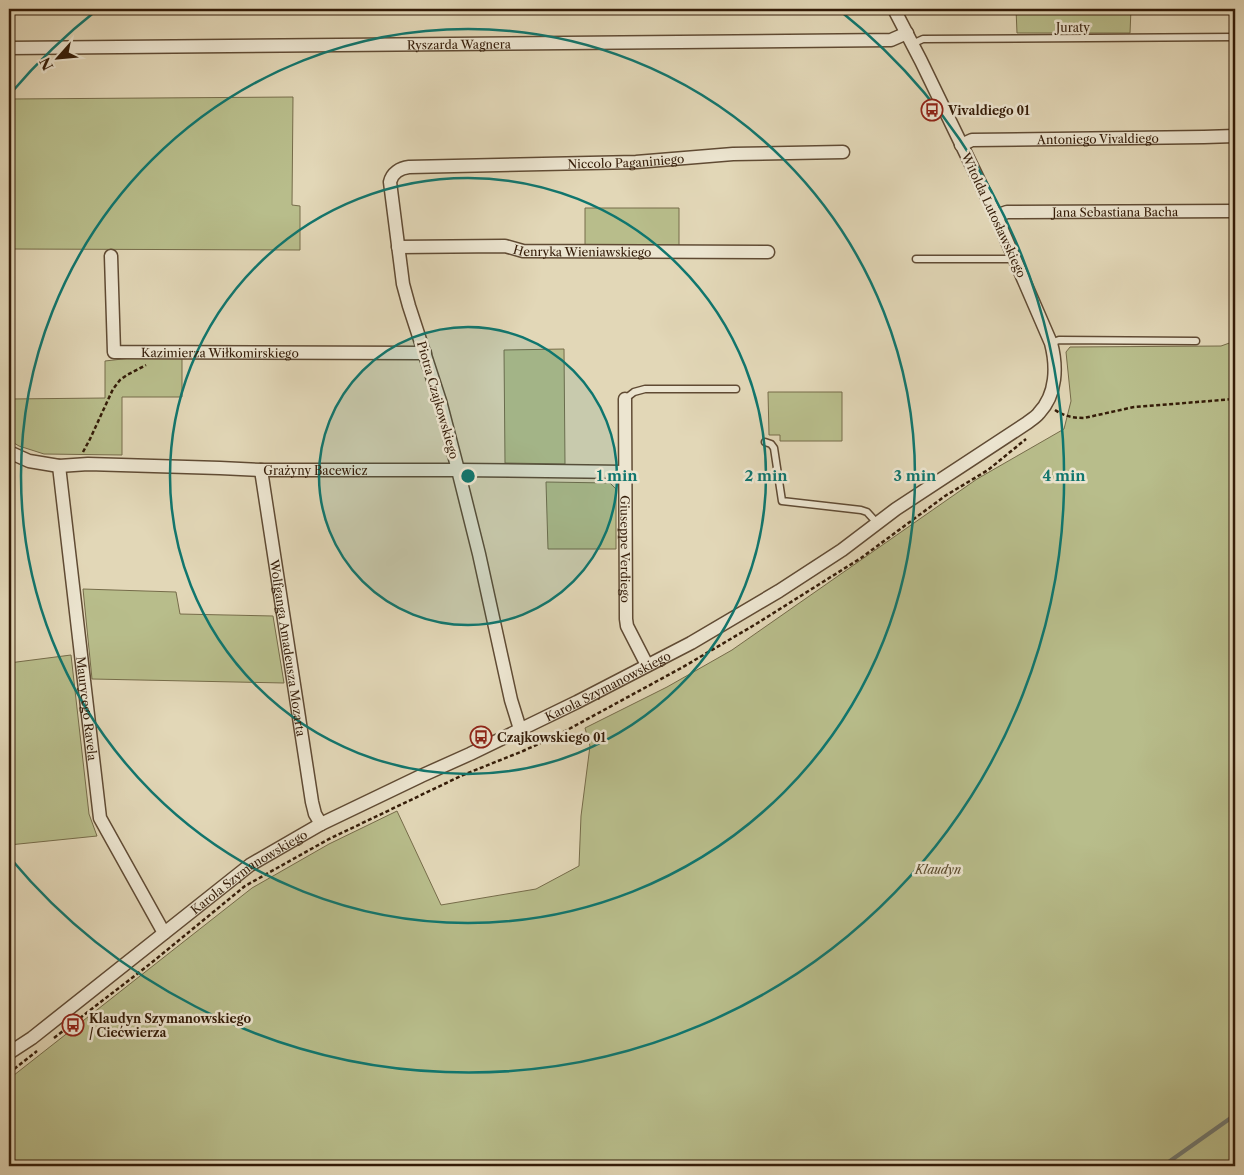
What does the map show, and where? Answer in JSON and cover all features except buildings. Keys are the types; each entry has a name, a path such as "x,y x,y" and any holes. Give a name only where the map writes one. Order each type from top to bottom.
{"street":[{"name":"Witolda Lutosławskiego","path":"894,9 910,38 996,216 1051,343 1055,364 1054,382 1040,412 1027,424"},
{"name":"Ryszarda Wagnera","path":"9,48 891,40 910,38"},
{"name":"Antoniego Vivaldiego","path":"961,145 972,140 1235,136"},
{"name":"Niccolo Paganiniego","path":"409,167 636,162 733,154 842,152"},
{"name":"Piotra Czajkowskiego","path":"409,167 397,171 390,182 405,291 440,400 479,554 510,700 520,729"},
{"name":"Jana Sebastiana Bacha","path":"996,216 1007,212 1235,211"},
{"name":"Henryka Wieniawskiego","path":"398,247 505,246 523,251 768,252"},
{"name":"Kazimierza Wiłkomirskiego","path":"111,256 114,352 425,353"},
{"name":"Giuseppe Verdiego","path":"625,399 626,619 627,626 647,665"},
{"name":"Karola Szymanowskiego","path":"9,1053 32,1038 250,865 321,824 470,754 691,643 842,550 876,523 918,494 1027,424"},
{"name":"Grażyny Bacewicz","path":"9,452 29,461 59,466 88,464 260,470 625,472"},
{"name":"Maurycego Ravela","path":"59,466 100,818 164,933"},
{"name":"Wolfganga Amadeusza Mozarta","path":"260,470 312,802 315,814 321,824"}],"lane":[{"name":"Juraty","path":"910,38 923,40 1235,37"},
{"path":"916,259 1007,259 1014,256"},
{"path":"1051,343 1059,340 1196,341"},
{"path":"625,399 634,392 645,389 736,389"},
{"path":"765,442 771,444 774,448 782,501 861,510 867,512 876,523"}],"path":[{"path":"80,458 113,389 120,380 152,360 156,353"},
{"path":"1055,410 1068,417 1084,418 1134,407 1235,399"},
{"path":"50,1041 150,964 246,886 329,839 463,775 524,751 558,735 683,667 861,558 946,496 1001,460"},
{"path":"9,1073 42,1047"}],"green space":[{"path":"1016,9 1131,9 1130,33 1017,33"},
{"path":"293,97 292,205 300,206 300,250 9,249 9,99"},
{"path":"585,208 679,208 679,246 585,245"},
{"name":"Klaudyn","path":"1235,341 1235,1166 9,1166 9,1079 252,888 329,844 397,811 441,905 536,889 579,866 581,816 590,746 585,728 667,687 732,650 977,479 1064,429 1071,401 1066,352 1070,347 1221,346"},
{"path":"564,349 565,464 505,463 504,350"},
{"path":"182,357 182,397 122,397 122,455 44,454 19,446 9,440 9,399 105,398 105,361 131,358"},
{"path":"768,392 842,392 842,441 780,441 780,435 769,435"},
{"path":"546,482 610,483 616,489 616,549 548,549"},
{"path":"83,589 176,592 180,614 273,616 284,683 92,679"},
{"path":"71,655 89,814 97,836 9,845 9,663"}],"waterway":[{"path":"1163,1166 1235,1115"}],"place":[{"name":"Vivaldiego 01","path":"932,110"},
{"name":"Czajkowskiego 01","path":"481,737"},
{"name":"Klaudyn Szymanowskiego / Ciećwierza","path":"73,1025"}]}
